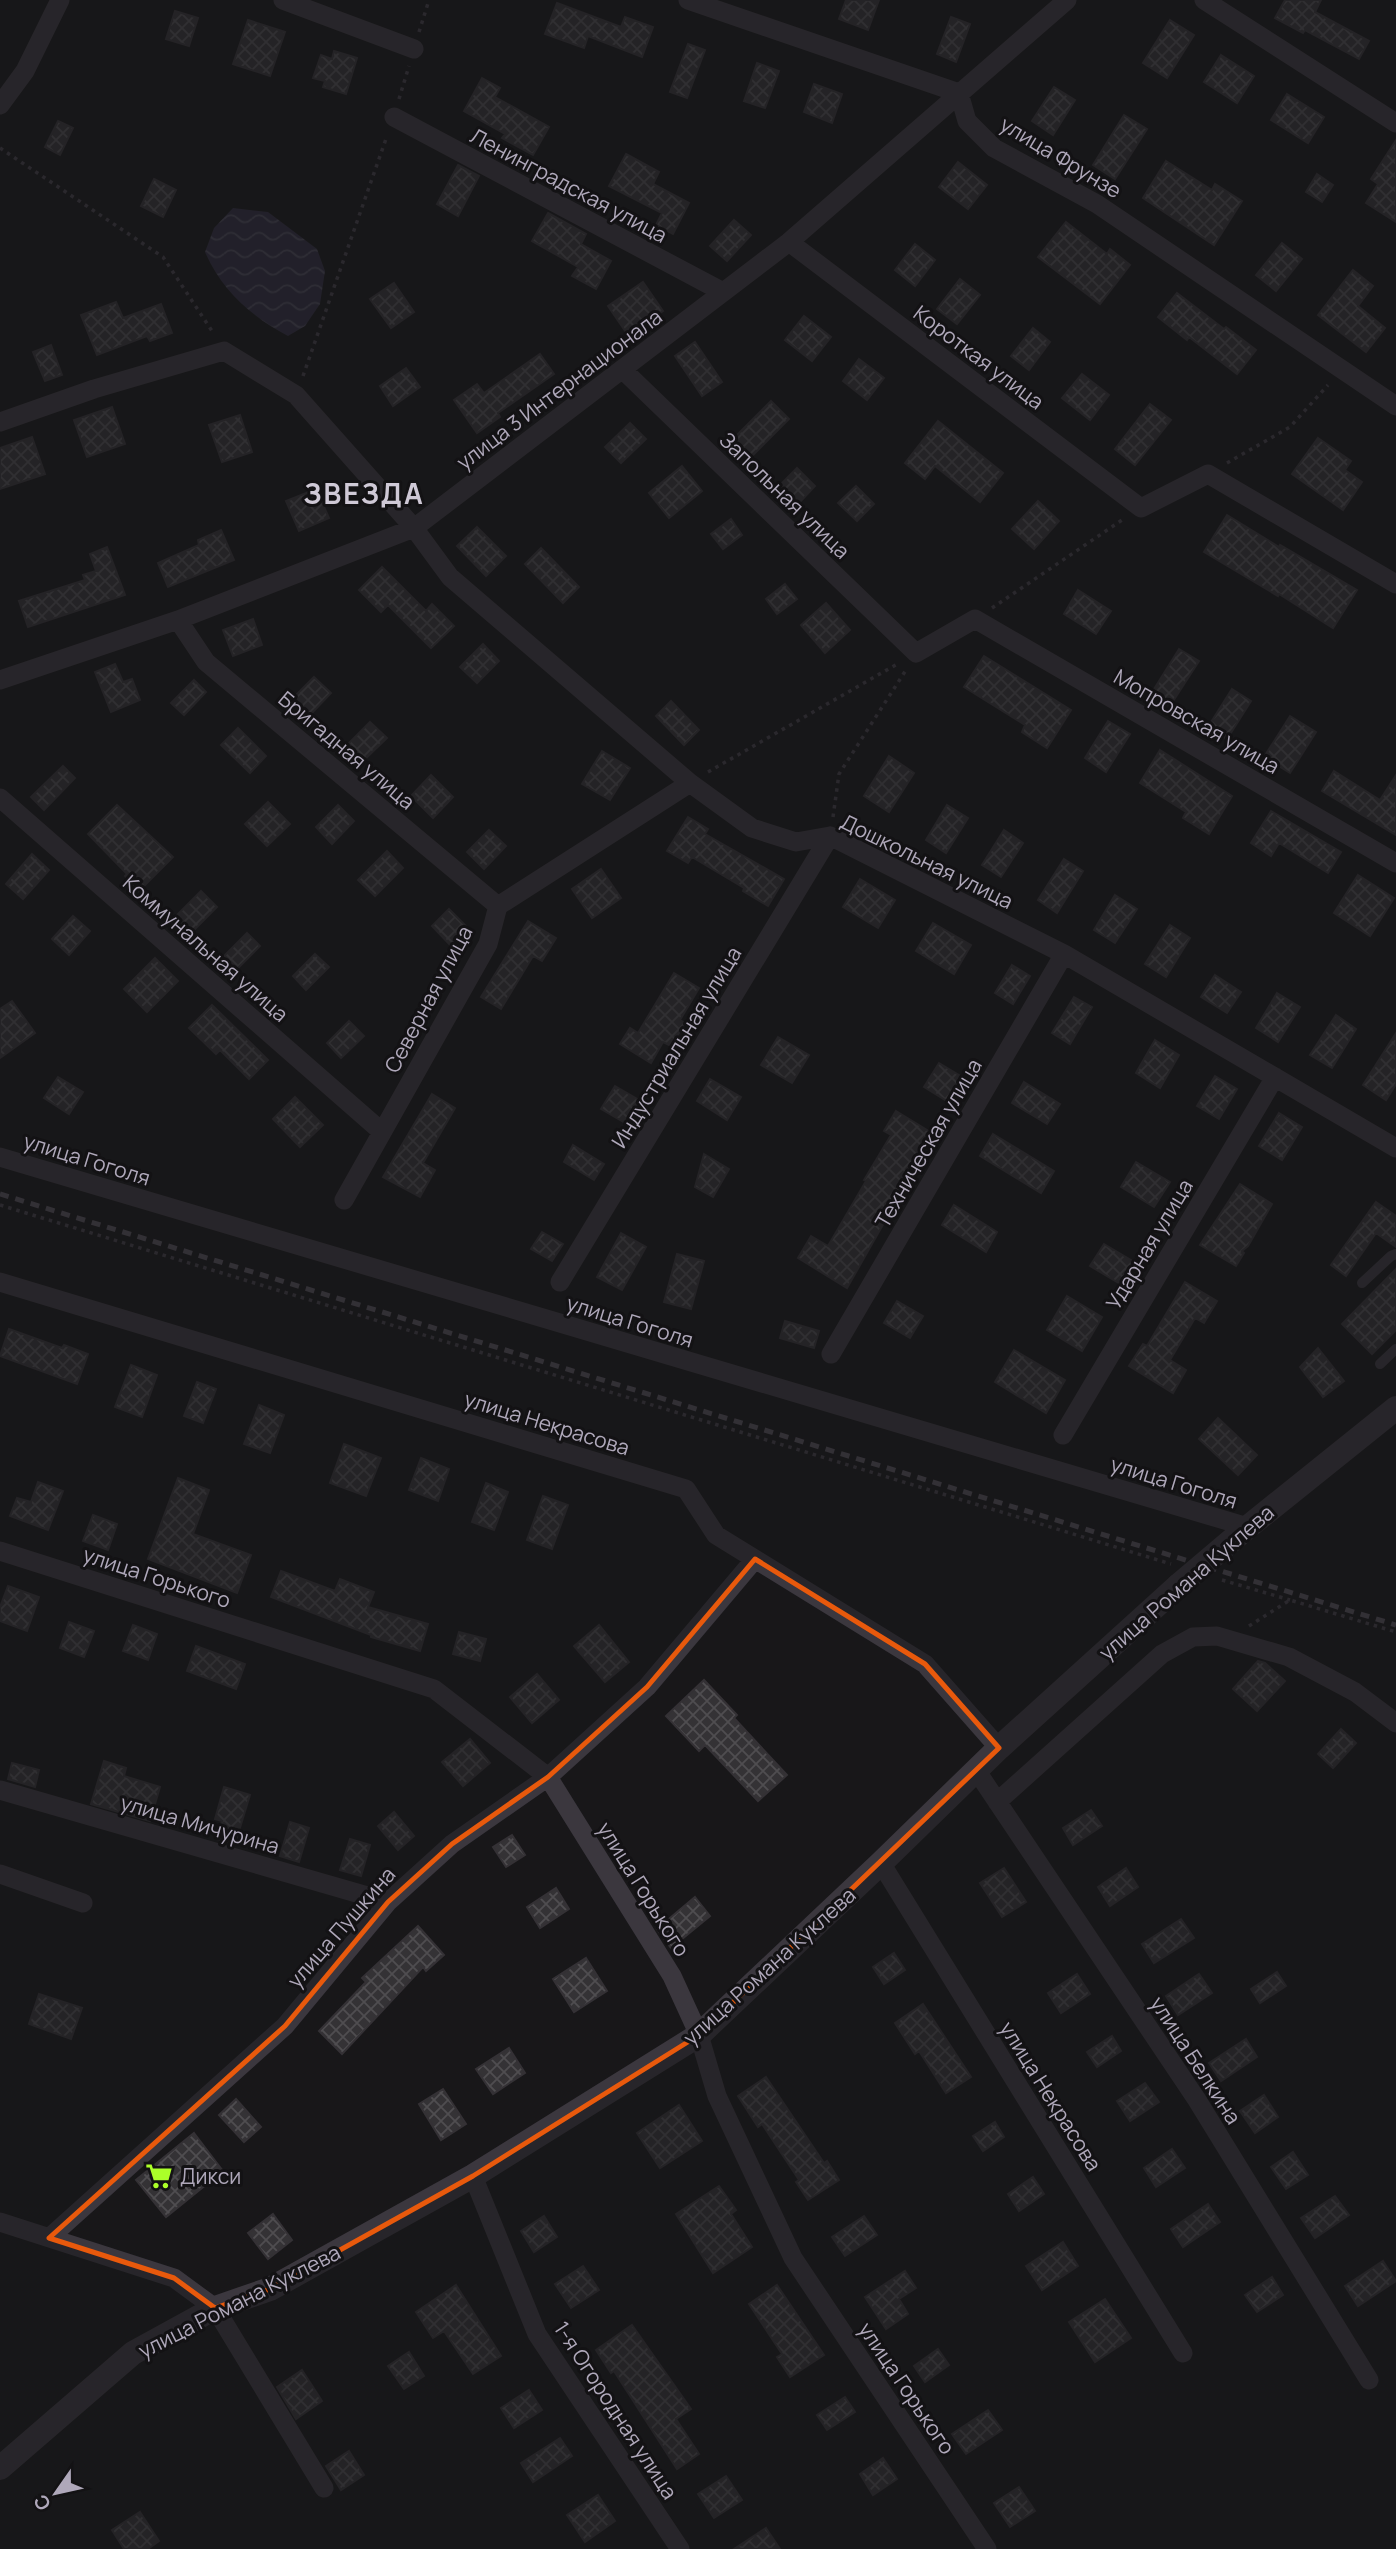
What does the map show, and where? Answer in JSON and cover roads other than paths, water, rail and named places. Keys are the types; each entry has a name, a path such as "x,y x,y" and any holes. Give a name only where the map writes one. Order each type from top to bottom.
{"street":[{"path":"0,104 24,71 60,0"},
{"path":"283,0 414,49"},
{"path":"688,0 959,93"},
{"name":"улица 3 Интернационала","path":"0,680 178,620 414,528 789,242 1067,0"},
{"path":"1204,0 1396,123"},
{"name":"улица Фрунзе","path":"959,93 967,121 994,148 1097,204 1396,406"},
{"name":"Ленинградская улица","path":"394,117 723,292"},
{"name":"Короткая улица","path":"789,242 1141,508 1208,474 1396,584"},
{"name":"Дошкольная улица","path":"0,422 94,389 224,351 296,395 414,528 450,577 690,783 752,828 796,842 830,836 1064,954 1396,1148"},
{"name":"Запольная улица","path":"622,369 916,653 975,619"},
{"name":"Мопровская улица","path":"975,619 1396,863"},
{"name":"Бригадная улица","path":"178,620 206,662 498,906"},
{"path":"498,906 690,783"},
{"name":"Коммунальная улица","path":"0,798 381,1131"},
{"name":"Индустриальная улица","path":"560,1282 830,836"},
{"name":"Северная улица","path":"344,1200 488,944 498,906"},
{"name":"Техническая улица","path":"831,1354 1064,954"},
{"name":"Ударная улица","path":"1063,1434 1275,1077"},
{"name":"улица Гоголя","path":"0,1157 1243,1532"},
{"name":"улица Некрасова","path":"0,1282 686,1489 716,1535 925,1664 999,1748"},
{"name":"улица Романа Куклева","path":"0,2468 133,2353 215,2308 270,2289 473,2176 699,2035 881,1863 1175,1574 1243,1532 1396,1408"},
{"name":"улица Горького","path":"0,1551 434,1689 548,1777 672,1976 699,2035 717,2096 793,2258 987,2549"},
{"name":"улица Пушкина","path":"49,2238 285,2026 388,1902 452,1844 548,1777 647,1687 755,1559"},
{"path":"997,1802 1162,1654 1193,1637 1217,1636 1289,1657 1355,1692 1396,1723"},
{"name":"улица Белкина","path":"976,1770 1197,2100 1369,2379"},
{"name":"улица Мичурина","path":"0,1790 388,1902"},
{"name":"улица Некрасова","path":"881,1863 1183,2353"},
{"path":"0,1874 83,1903"},
{"name":"1-я Огородная улица","path":"473,2176 537,2334 680,2549"},
{"path":"0,2222 174,2278 215,2308 324,2488"}],"lane":[{"path":"1363,1283 1396,1254"},
{"path":"1380,1364 1396,1349"}],"water":[{"path":"233,208 268,212 317,249 325,271 320,304 305,326 288,336 239,301 220,279 205,252 214,228"}],"railway":[{"path":"0,1194 1396,1625"}],"place":[{"name":"Дикси","path":"159,2176"}],"district":[{"name":"ЗВЕЗДА","path":"364,493"}]}
